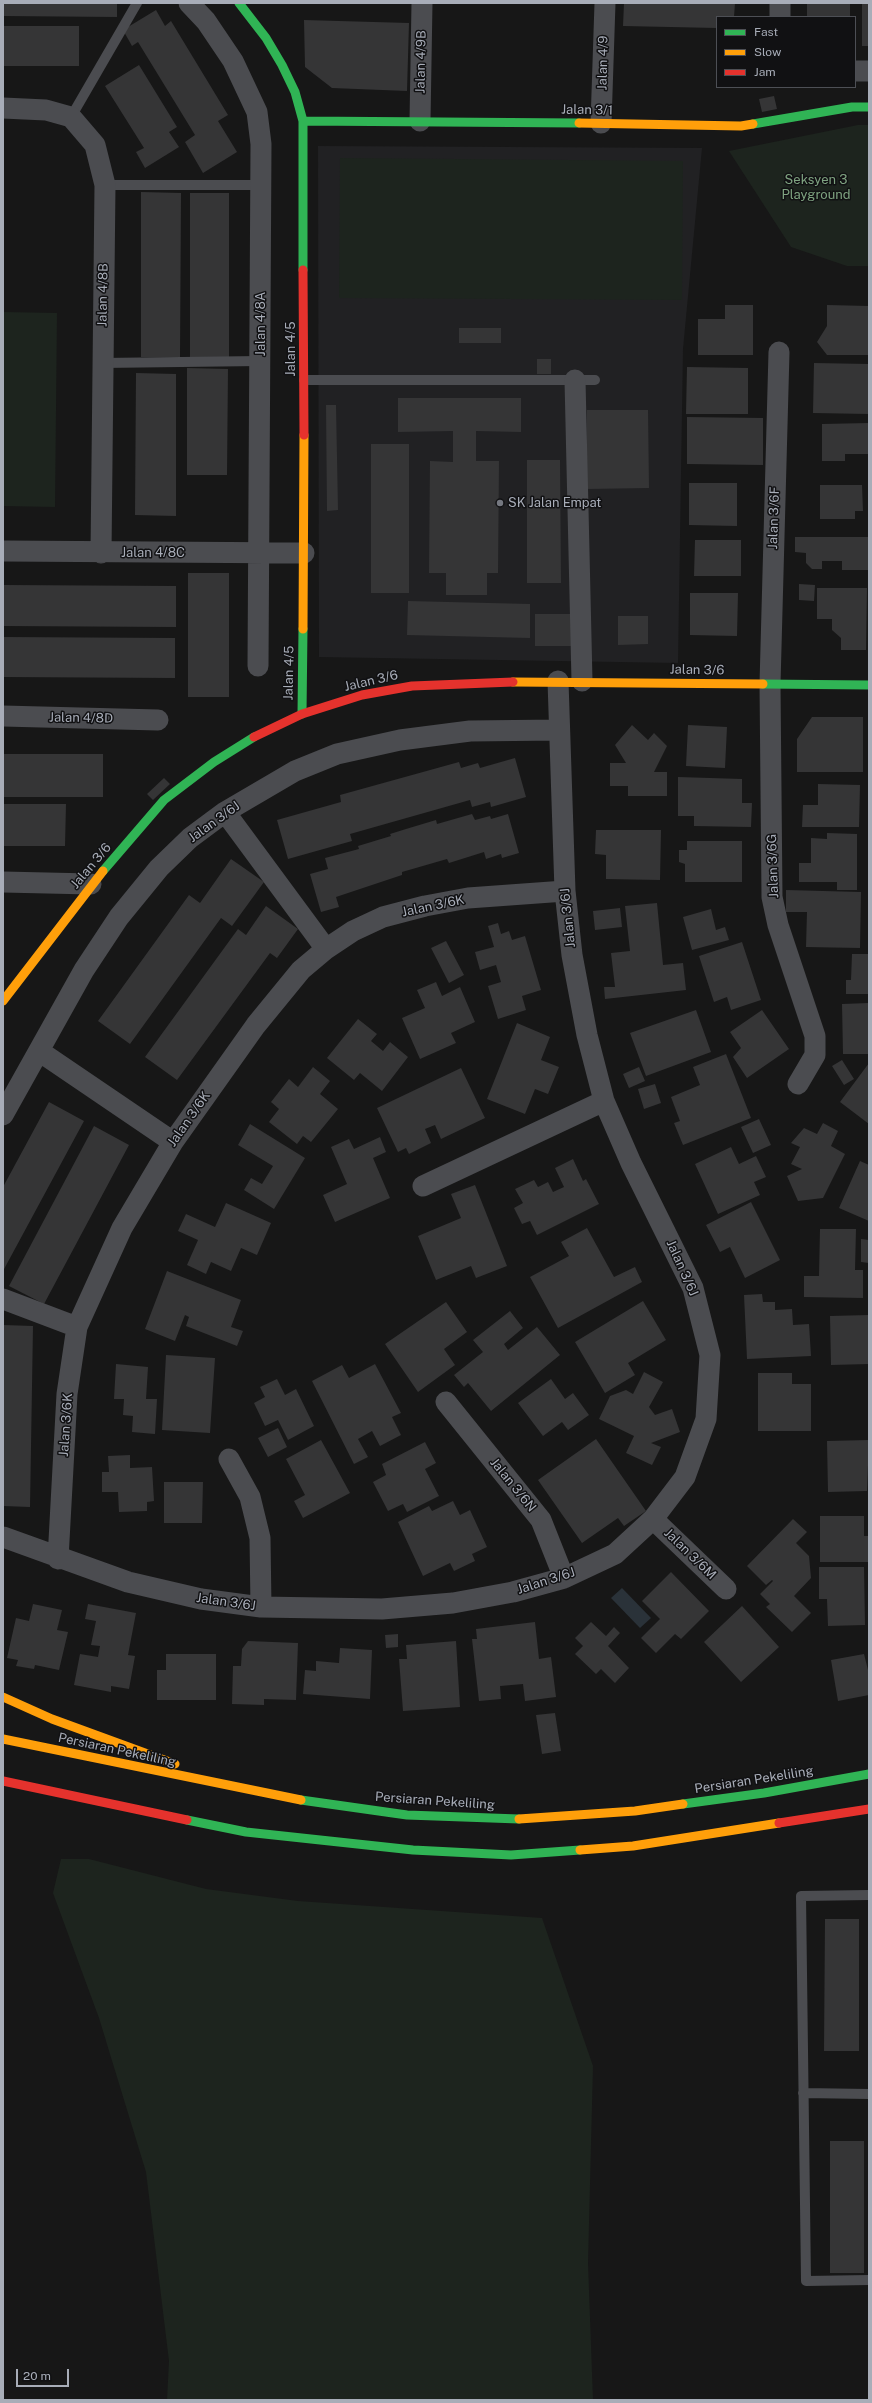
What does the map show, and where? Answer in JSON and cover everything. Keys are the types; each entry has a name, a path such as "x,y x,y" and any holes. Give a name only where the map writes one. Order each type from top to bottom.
{"street":[{"name":"Jalan 4/8A","path":"189,3 206,21 233,61 257,112 261,144 260,553 258,666"},
{"name":"Jalan 4/5","path":"239,3 266,38 282,65 295,92 303,121 304,553 302,714"},
{"name":"Jalan 4/9B","path":"420,120 422,3"},
{"name":"Jalan 4/9","path":"602,123 605,3"},
{"path":"780,3 780,16"},
{"path":"856,71 869,71"},
{"name":"Jalan 3/1","path":"303,121 420,120 741,126 852,107 869,107"},
{"path":"3,108 46,110 72,117"},
{"name":"Jalan 4/8B","path":"72,117 95,145 104,185 101,553"},
{"name":"Jalan 3/6F","path":"770,684 779,352"},
{"path":"582,681 585,380"},
{"name":"Jalan 4/8C","path":"3,551 101,553 304,553"},
{"name":"Jalan 3/6","path":"3,1001 91,884 164,800 214,762 261,732 302,714 362,695 412,686 558,681 869,685"},
{"name":"Jalan 3/6J","path":"3,1537 128,1582 201,1599 261,1607 382,1609 453,1603 513,1592 564,1578 615,1554 653,1519 685,1477 706,1419 710,1355 693,1288 631,1163 604,1101 587,1035 572,955 565,891 558,730 558,681"},
{"name":"Jalan 3/6G","path":"770,684 772,897 778,925 812,1025 816,1045 812,1063 798,1084"},
{"name":"Jalan 4/8D","path":"3,716 158,720"},
{"name":"Jalan 3/6J","path":"3,1115 84,970 119,917 159,868 190,838 225,812 295,771 337,754 400,740 470,731 558,730"},
{"path":"225,812 326,949"},
{"path":"3,882 91,884"},
{"name":"Jalan 3/6K","path":"58,1558 67,1394 77,1326 122,1228 173,1142 256,1024 301,970 326,949 353,931 383,918 425,906 468,898 565,891"},
{"path":"39,1051 173,1142"},
{"path":"423,1186 604,1101"},
{"path":"3,1299 77,1326"},
{"name":"Jalan 3/6N","path":"446,1402 541,1520 564,1578"},
{"path":"228,1459 250,1497 260,1538 261,1607"},
{"name":"Jalan 3/6M","path":"653,1519 726,1589"},
{"path":"3,1697 52,1719 248,1790"},
{"name":"Persiaran Pekeliling","path":"3,1739 248,1790 407,1815 511,1820 635,1811 764,1793 869,1774"},
{"path":"3,1781 246,1832 412,1850 510,1855 633,1846 869,1809"}],"lane":[{"path":"72,117 137,3"},
{"path":"104,185 261,185"},
{"path":"102,362 260,361"},
{"path":"304,380 585,380"},
{"path":"869,1895 801,1896 806,2281 869,2280"},
{"path":"803,2094 869,2094"}],"shaded area":[{"name":"SK Jalan Empat","path":"318,146 702,148 683,349 678,663 319,657"},
{"path":"622,1588 651,1618 640,1628 611,1598"}],"green space":[{"name":"Seksyen 3 Playground","path":"858,125 869,125 869,266 847,266 791,247 729,151"},
{"path":"340,158 683,161 682,300 339,298"},
{"path":"3,312 57,313 55,507 3,506"},
{"path":"61,1859 89,1859 206,1889 298,1901 542,1918 593,2066 588,2263 593,2400 167,2400 169,2361 146,2172 99,2018 53,1893"}],"building":[{"path":"3,3 117,3 117,17 3,16"},
{"path":"624,3 735,3 734,16 716,16 716,28 623,26"},
{"path":"807,3 850,3 850,16 807,16"},
{"path":"862,3 869,3 869,46 862,46"},
{"path":"156,10 165,26 171,21 228,115 218,121 237,152 203,173 185,142 195,135 138,42 132,46 123,30"},
{"path":"304,20 409,23 407,91 332,88 305,67"},
{"path":"3,26 79,26 79,66 3,66"},
{"path":"139,65 177,127 169,132 179,147 145,168 136,152 144,148 105,86"},
{"path":"774,96 777,109 762,112 759,99"},
{"path":"141,192 181,193 180,357 141,357"},
{"path":"190,193 229,193 229,358 190,357"},
{"path":"725,305 753,305 753,355 698,355 698,319 725,319"},
{"path":"827,305 869,306 869,355 827,355 817,342 827,326"},
{"path":"459,328 501,328 501,343 459,343"},
{"path":"537,359 551,359 551,374 537,374"},
{"path":"814,363 869,364 869,414 813,413"},
{"path":"687,367 748,368 748,414 686,414"},
{"path":"187,368 228,369 227,475 187,475"},
{"path":"136,373 176,374 176,516 135,515"},
{"path":"398,398 521,398 521,432 476,431 476,461 499,461 498,573 487,573 487,595 446,595 446,573 429,573 430,461 453,462 453,431 398,432"},
{"path":"326,405 336,405 338,510 327,511"},
{"path":"587,410 648,410 649,488 587,489"},
{"path":"687,417 763,418 763,465 687,464"},
{"path":"869,423 869,454 845,454 845,461 822,461 822,424"},
{"path":"371,444 409,444 409,593 371,593"},
{"path":"527,460 560,460 561,583 527,583"},
{"path":"689,483 737,483 737,526 689,525"},
{"path":"820,485 862,485 863,511 855,511 855,519 820,519"},
{"path":"795,537 869,537 869,570 842,570 842,561 822,561 822,569 812,569 806,563 806,553 795,552"},
{"path":"695,540 741,540 741,576 694,576"},
{"path":"188,573 229,573 229,697 188,697"},
{"path":"799,584 815,585 814,601 799,600"},
{"path":"3,585 176,586 176,627 3,626"},
{"path":"817,588 867,588 866,650 841,650 841,638 832,630 832,619 817,619"},
{"path":"690,593 738,593 737,636 690,635"},
{"path":"408,601 530,604 530,638 407,635"},
{"path":"535,614 575,614 576,646 535,646"},
{"path":"618,616 648,616 648,644 618,645"},
{"path":"3,637 175,638 175,678 3,677"},
{"path":"812,717 863,717 863,772 797,772 797,739"},
{"path":"632,725 648,740 654,733 667,746 654,772 667,772 667,796 628,796 628,786 610,786 610,763 626,763 615,745"},
{"path":"688,725 727,727 725,768 686,766"},
{"path":"3,754 103,754 103,797 3,797"},
{"path":"515,758 526,797 491,807 490,802 472,807 470,800 350,834 352,841 288,859 277,820 341,802 340,795 459,762 461,768 478,763 480,768"},
{"path":"678,777 742,779 742,803 752,803 751,827 694,826 694,816 678,816"},
{"path":"164,778 170,784 153,800 147,794"},
{"path":"818,784 860,785 859,827 802,827 803,805 818,805"},
{"path":"3,804 66,804 65,846 3,846"},
{"path":"472,814 475,820 490,816 491,819 508,814 519,853 502,858 501,854 486,859 484,852 449,863 447,859 402,872 402,875 336,897 339,907 321,912 310,874 328,869 325,858 359,849 358,846 391,836 390,834 436,820 437,824"},
{"path":"596,830 661,830 660,880 606,879 606,855 595,854"},
{"path":"827,833 857,834 857,890 837,890 837,882 799,882 799,863 811,863 811,838 827,839"},
{"path":"687,841 742,841 742,882 685,882 685,864 679,862 679,850 687,850"},
{"path":"231,859 264,882 232,926 221,918 130,1044 98,1021 189,895 200,903"},
{"path":"786,890 861,892 860,948 806,947 807,912 786,912"},
{"path":"657,903 663,965 683,963 686,990 605,999 604,987 615,987 611,953 630,951 625,906"},
{"path":"266,906 298,929 277,958 270,953 177,1080 145,1057 238,929 246,935"},
{"path":"620,908 622,927 595,930 593,911"},
{"path":"711,909 716,930 725,927 729,940 692,950 683,917"},
{"path":"498,923 501,934 509,931 512,940 525,936 541,990 522,996 526,1010 498,1019 488,986 501,982 496,965 480,970 475,952 494,947 488,926"},
{"path":"446,941 464,975 449,983 431,948"},
{"path":"742,942 761,1000 731,1010 727,997 714,1002 699,956"},
{"path":"852,954 869,954 869,994 846,994 846,980 851,980"},
{"path":"436,982 442,996 460,987 475,1022 451,1033 456,1043 420,1059 402,1018 425,1008 417,990"},
{"path":"869,1003 869,1054 843,1054 842,1004"},
{"path":"696,1010 711,1052 646,1076 630,1033"},
{"path":"762,1010 789,1049 747,1078 733,1057 741,1048 730,1032"},
{"path":"358,1019 377,1034 371,1041 383,1051 390,1042 408,1057 382,1091 360,1073 354,1080 327,1058"},
{"path":"517,1023 550,1037 541,1060 559,1067 548,1094 535,1089 525,1114 487,1099"},
{"path":"726,1054 751,1118 683,1145 674,1123 680,1121 671,1097 700,1085 693,1067"},
{"path":"842,1060 854,1079 844,1085 832,1066"},
{"path":"869,1063 869,1124 840,1102"},
{"path":"313,1067 330,1081 320,1094 338,1109 311,1142 303,1136 297,1144 269,1122 279,1109 271,1102 289,1079 298,1087"},
{"path":"639,1067 645,1081 629,1088 623,1074"},
{"path":"461,1068 485,1118 441,1139 435,1125 425,1129 431,1143 409,1154 406,1148 398,1152 377,1108"},
{"path":"655,1084 661,1103 644,1109 638,1089"},
{"path":"49,1102 84,1121 3,1271 3,1187"},
{"path":"759,1119 771,1145 753,1153 741,1127"},
{"path":"823,1123 838,1131 831,1146 845,1154 823,1198 798,1201 787,1176 802,1169 791,1164 800,1147 791,1143 804,1128 817,1134"},
{"path":"250,1124 305,1158 274,1209 244,1190 251,1178 262,1184 273,1166 238,1145"},
{"path":"94,1126 129,1145 44,1304 9,1286"},
{"path":"380,1137 386,1152 373,1158 390,1198 335,1222 323,1195 347,1184 331,1147 349,1139 354,1149"},
{"path":"731,1147 739,1164 756,1156 766,1177 754,1182 760,1195 718,1214 695,1164"},
{"path":"573,1159 583,1181 586,1179 599,1204 537,1235 530,1221 522,1224 514,1208 523,1203 515,1189 534,1180 538,1187 548,1182 553,1192 564,1187 555,1168"},
{"path":"860,1161 869,1165 869,1221 839,1208"},
{"path":"475,1185 507,1266 476,1278 471,1266 436,1280 418,1236 461,1218 451,1194"},
{"path":"751,1202 780,1260 745,1278 730,1247 720,1252 706,1225"},
{"path":"226,1203 271,1223 257,1255 241,1248 231,1271 211,1262 206,1274 187,1265 198,1240 178,1231 186,1214 215,1227"},
{"path":"587,1228 614,1277 635,1267 642,1282 558,1328 530,1277 569,1256 561,1242"},
{"path":"820,1229 856,1229 855,1270 863,1270 863,1298 804,1297 804,1276 819,1276"},
{"path":"861,1239 869,1240 869,1263 861,1262"},
{"path":"167,1271 241,1300 231,1327 243,1331 237,1346 186,1326 189,1317 185,1315 175,1341 145,1329"},
{"path":"762,1294 763,1302 775,1302 775,1310 792,1309 793,1325 809,1324 811,1356 747,1359 744,1295"},
{"path":"643,1301 666,1340 628,1363 635,1375 605,1393 575,1342"},
{"path":"446,1302 467,1332 444,1349 455,1365 418,1392 385,1344"},
{"path":"510,1311 523,1328 504,1344 508,1350 537,1327 560,1355 491,1411 468,1383 464,1387 454,1375 483,1352 473,1340"},
{"path":"869,1315 869,1364 831,1365 830,1316"},
{"path":"3,1325 33,1326 30,1507 3,1506"},
{"path":"166,1355 215,1358 210,1433 162,1430"},
{"path":"116,1364 148,1367 146,1399 157,1399 155,1434 132,1432 133,1416 123,1415 124,1399 114,1399"},
{"path":"375,1364 401,1413 392,1417 401,1435 380,1446 372,1431 358,1439 368,1457 354,1464 312,1381 342,1365 349,1378"},
{"path":"644,1372 663,1382 649,1407 655,1415 672,1409 680,1432 651,1443 661,1447 652,1465 626,1453 634,1436 599,1419 610,1396 626,1390 633,1394"},
{"path":"758,1373 792,1373 792,1384 811,1384 811,1431 758,1431"},
{"path":"277,1379 285,1395 296,1389 314,1426 288,1440 278,1420 265,1426 254,1403 265,1397 260,1387"},
{"path":"551,1379 565,1399 573,1393 589,1415 568,1430 562,1422 543,1436 518,1403"},
{"path":"278,1428 287,1447 268,1457 258,1438"},
{"path":"596,1439 646,1511 624,1526 618,1518 582,1543 538,1480"},
{"path":"321,1440 350,1493 303,1518 294,1501 305,1495 286,1459"},
{"path":"869,1440 867,1491 828,1492 827,1441"},
{"path":"425,1442 436,1463 425,1469 439,1496 407,1512 403,1504 388,1511 373,1482 386,1475 382,1464"},
{"path":"130,1455 130,1468 152,1467 154,1501 147,1502 147,1511 119,1512 118,1492 102,1492 102,1472 109,1472 108,1456"},
{"path":"164,1482 203,1482 202,1523 164,1523"},
{"path":"453,1501 460,1515 470,1510 487,1547 472,1554 475,1561 454,1571 450,1563 423,1576 398,1522 429,1506 432,1511"},
{"path":"820,1516 864,1516 864,1536 869,1536 869,1562 820,1562"},
{"path":"793,1519 807,1532 796,1543 809,1556 811,1578 794,1596 811,1613 792,1632 766,1607 770,1604 760,1594 773,1581 772,1580 766,1585 747,1566"},
{"path":"819,1567 864,1567 865,1625 828,1626 827,1599 819,1599"},
{"path":"671,1572 709,1611 681,1639 675,1634 656,1653 641,1638 660,1619 642,1601"},
{"path":"33,1604 62,1610 57,1630 68,1632 59,1670 35,1665 34,1669 16,1666 18,1660 7,1658 16,1618 29,1621"},
{"path":"88,1604 136,1613 128,1655 135,1656 129,1689 111,1686 111,1692 74,1685 80,1654 98,1657 100,1646 91,1645 96,1621 85,1619"},
{"path":"742,1606 779,1647 741,1682 704,1642"},
{"path":"535,1622 539,1659 551,1657 556,1697 525,1701 523,1684 500,1686 501,1699 479,1701 472,1639 477,1639 476,1629"},
{"path":"591,1622 606,1636 614,1627 620,1633 608,1646 629,1668 615,1683 601,1669 596,1674 575,1654 583,1646 575,1638"},
{"path":"398,1634 398,1647 386,1648 385,1635"},
{"path":"248,1641 298,1643 296,1700 264,1699 264,1705 232,1704 233,1666 241,1666 242,1649"},
{"path":"456,1641 460,1707 403,1711 399,1659 407,1659 406,1645"},
{"path":"340,1648 372,1650 370,1699 303,1694 305,1670 316,1671 316,1661 339,1663"},
{"path":"166,1654 216,1654 216,1700 157,1700 157,1670 166,1670"},
{"path":"864,1654 869,1674 869,1695 838,1701 831,1660"},
{"path":"555,1713 561,1751 542,1754 536,1715"},
{"path":"825,1919 859,1919 859,2051 824,2051"},
{"path":"830,2141 864,2141 864,2273 830,2273"}],"traffic: fast":[{"path":"239,3 266,38 282,65 295,92 303,121 303,270"},
{"path":"753,124 852,107 869,107"},
{"path":"303,121 579,123"},
{"path":"302,714 303,629"},
{"path":"763,684 869,685"},
{"path":"103,871 164,800 214,762 254,737"},
{"path":"683,1804 764,1793 869,1774"},
{"path":"301,1800 407,1815 519,1819"},
{"path":"187,1820 246,1832 413,1850 511,1855 580,1850"}],"traffic: slow":[{"path":"579,123 741,126 753,124"},
{"path":"303,629 304,435"},
{"path":"513,682 763,684"},
{"path":"3,1001 103,871"},
{"path":"3,1697 52,1719 175,1764"},
{"path":"3,1739 301,1800"},
{"path":"519,1819 635,1811 683,1804"},
{"path":"580,1850 633,1846 779,1823"}],"traffic: jam":[{"path":"303,270 304,435"},
{"path":"254,737 302,714 362,695 412,686 513,682"},
{"path":"3,1781 187,1820"},
{"path":"779,1823 869,1809"}],"place":[{"name":"SK Jalan Empat","path":"500,503"}]}
